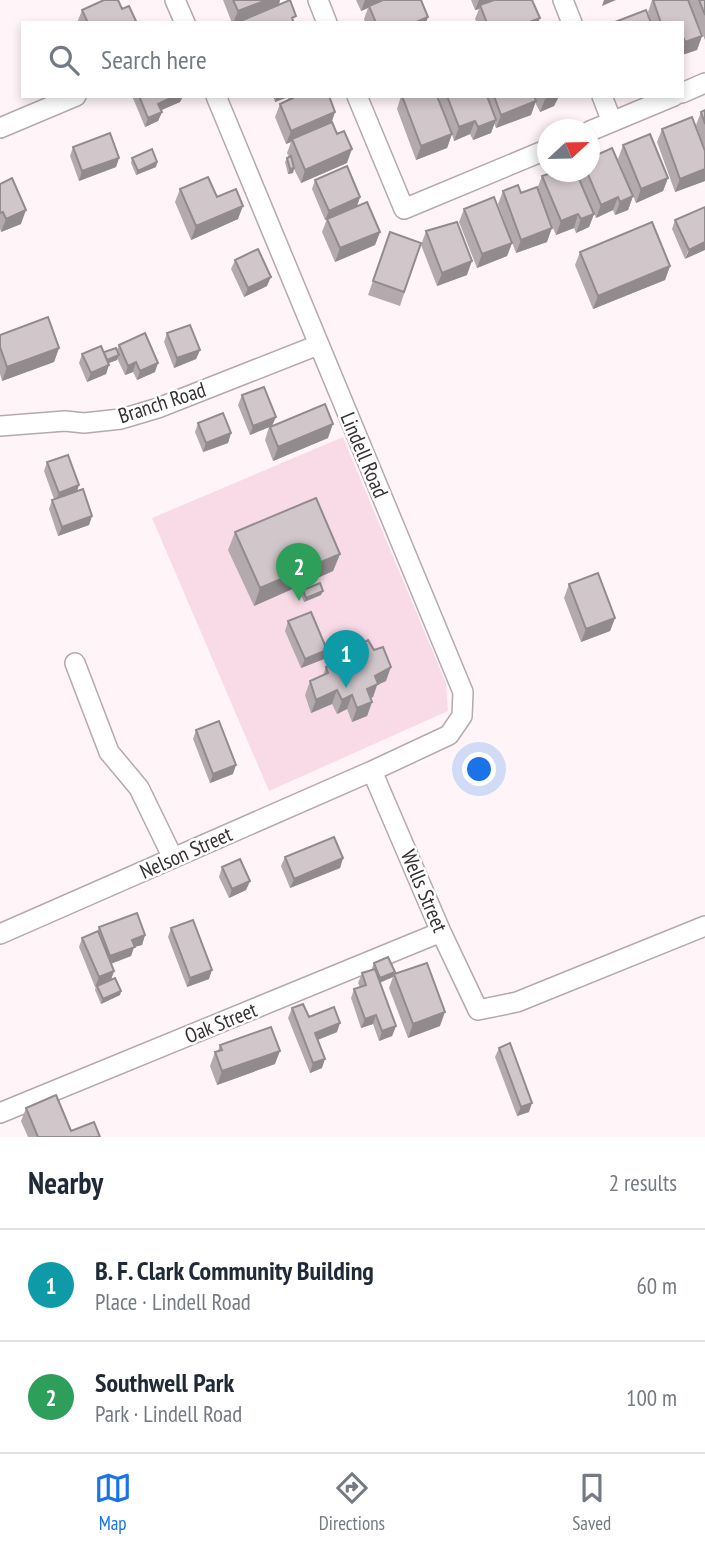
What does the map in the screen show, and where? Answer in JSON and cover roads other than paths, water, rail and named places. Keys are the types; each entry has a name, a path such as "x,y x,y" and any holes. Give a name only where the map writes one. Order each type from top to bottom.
{"street":[{"path":"175,0 184,21"},
{"path":"317,0 326,21"},
{"path":"563,0 571,21"},
{"path":"684,92 705,83"},
{"path":"0,128 71,98"},
{"name":"Lindell Road","path":"217,98 463,692 462,716 449,735 372,771"},
{"path":"358,98 404,209 537,154"},
{"path":"603,98 612,122"},
{"path":"600,127 669,98"},
{"name":"Branch Road","path":"0,426 121,419 158,408 318,345"},
{"path":"75,663 109,752 139,788 173,858"},
{"name":"Nelson Street","path":"0,934 372,771"},
{"name":"Wells Street","path":"372,771 441,932 478,1010 517,1002 705,926"},
{"name":"Oak Street","path":"0,1113 441,932"}],"place":[{"name":"Southwell Park","path":"299,601"},
{"name":"B. F. Clark Community Building","path":"346,688"}]}
